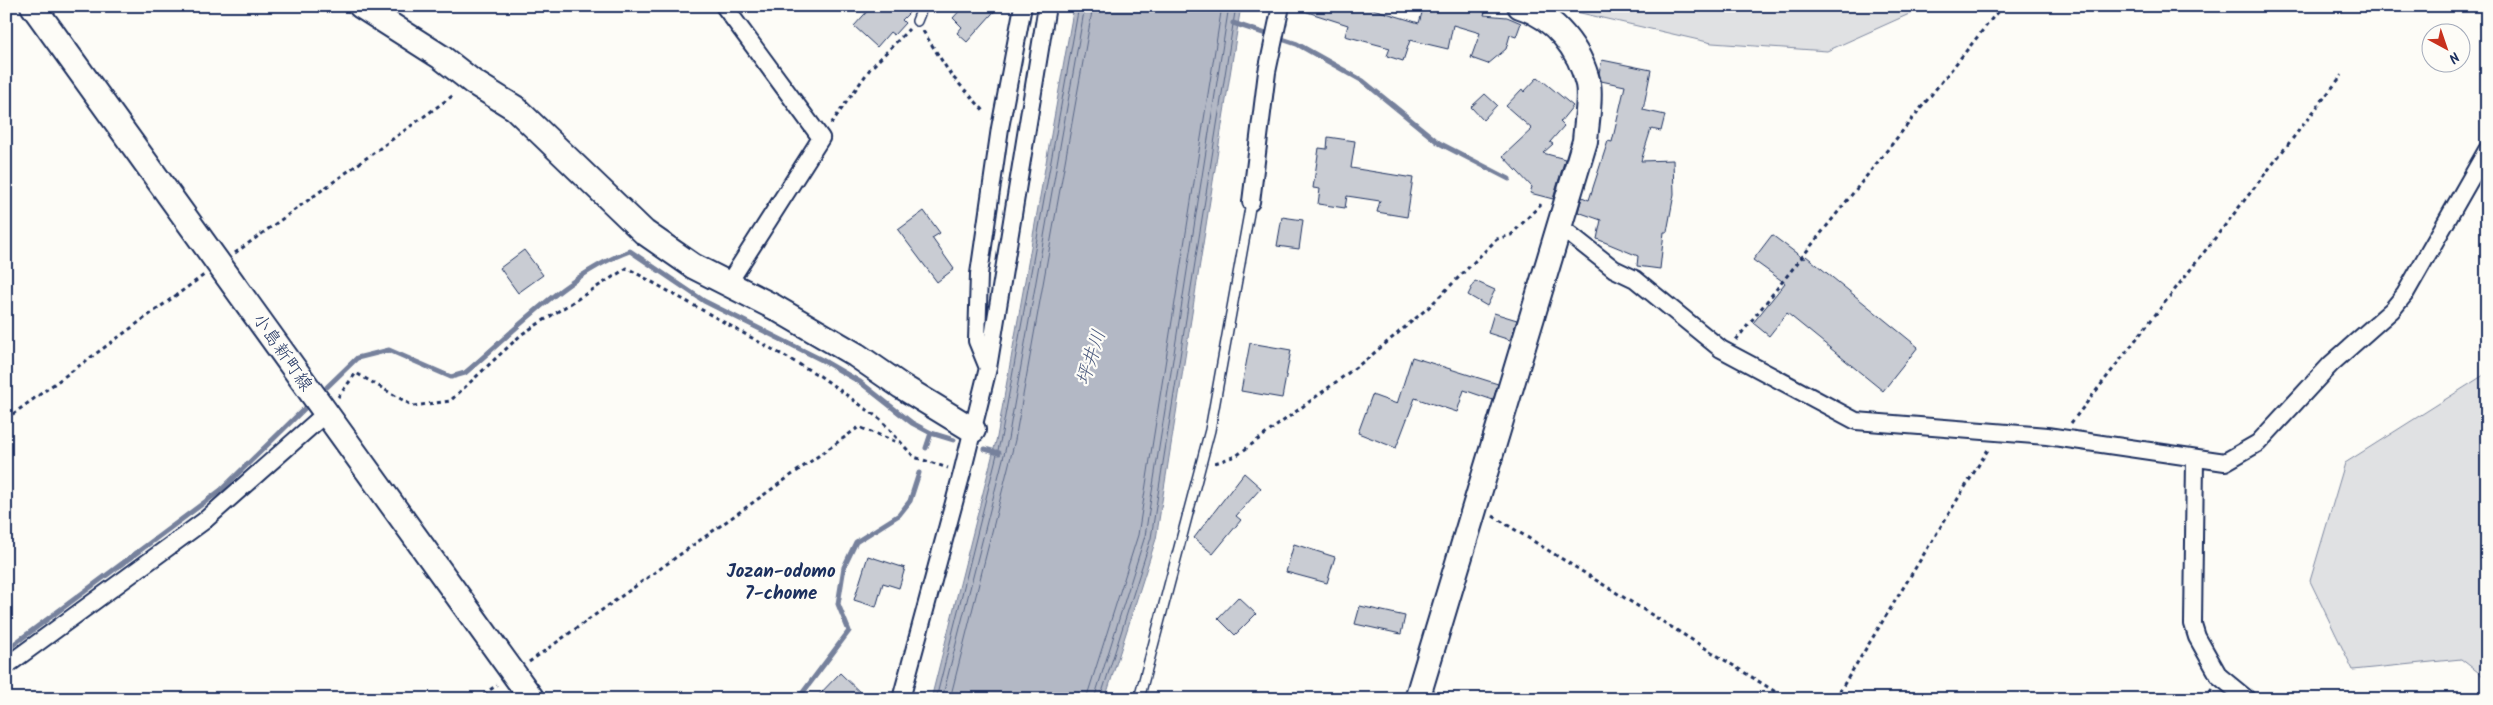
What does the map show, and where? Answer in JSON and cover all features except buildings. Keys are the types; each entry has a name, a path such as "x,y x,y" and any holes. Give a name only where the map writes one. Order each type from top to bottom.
{"street":[{"name":"小島新町線","path":"33,6 220,263 532,699"},
{"path":"361,6 441,57 473,82 515,108 644,232 693,266 774,307 856,355 901,386 973,430"},
{"path":"724,6 821,138 728,284"},
{"path":"988,368 977,341 979,274 1000,128 1022,6"},
{"path":"901,699 962,473 988,368 1047,6"},
{"path":"1417,699 1585,141 1588,85 1571,44 1552,22 1520,6"},
{"path":"1251,202 1272,46 1280,12"},
{"path":"1560,228 1614,269 1636,279 1727,352 1856,421 2059,438 2226,462 2258,443 2331,364 2392,310 2405,294 2487,150"},
{"path":"6,666 204,521 326,413"},
{"path":"2195,459 2193,624 2196,637 2220,676 2247,699"}],"lane":[{"path":"917,20 923,6"},
{"path":"1139,699 1210,430 1251,202"}],"path":[{"path":"1727,352 2002,6"},
{"path":"821,138 870,69 917,20 951,75 1000,128"},
{"path":"2059,438 2342,75"},
{"path":"6,419 473,82"},
{"path":"1200,468 1236,456 1367,359 1429,308 1497,240 1510,234 1540,205 1560,228"},
{"path":"326,413 356,373 413,406 450,401 522,334 627,268 820,376 880,419 914,457 962,473"},
{"path":"513,673 858,427 902,444"},
{"path":"1835,699 1978,462 2000,432"},
{"path":"1475,508 1488,513 1787,699"}],"shaded area":[{"path":"1550,6 1927,6 1827,51 1712,43"},
{"path":"2487,373 2487,679 2461,659 2353,670 2310,581 2345,463"}],"water":[{"name":"坪井川","path":"1074,6 1241,6 1156,539 1105,699 931,699 997,437"}],"waterway":[{"path":"1233,23 1297,44 1363,81 1439,143 1509,179"},
{"path":"327,387 357,358 389,350 451,377 465,373 543,304 564,288 585,273 630,251 704,301 822,360 860,382 912,423 931,433 954,440"},
{"path":"6,650 221,490 304,409"},
{"path":"926,448 931,433"},
{"path":"985,449 999,453"},
{"path":"798,699 849,631 838,604 844,567 856,542 899,515 910,501 919,473"}],"district":[{"name":"Jozan-odomo 7-chome","path":"781,581"}]}
